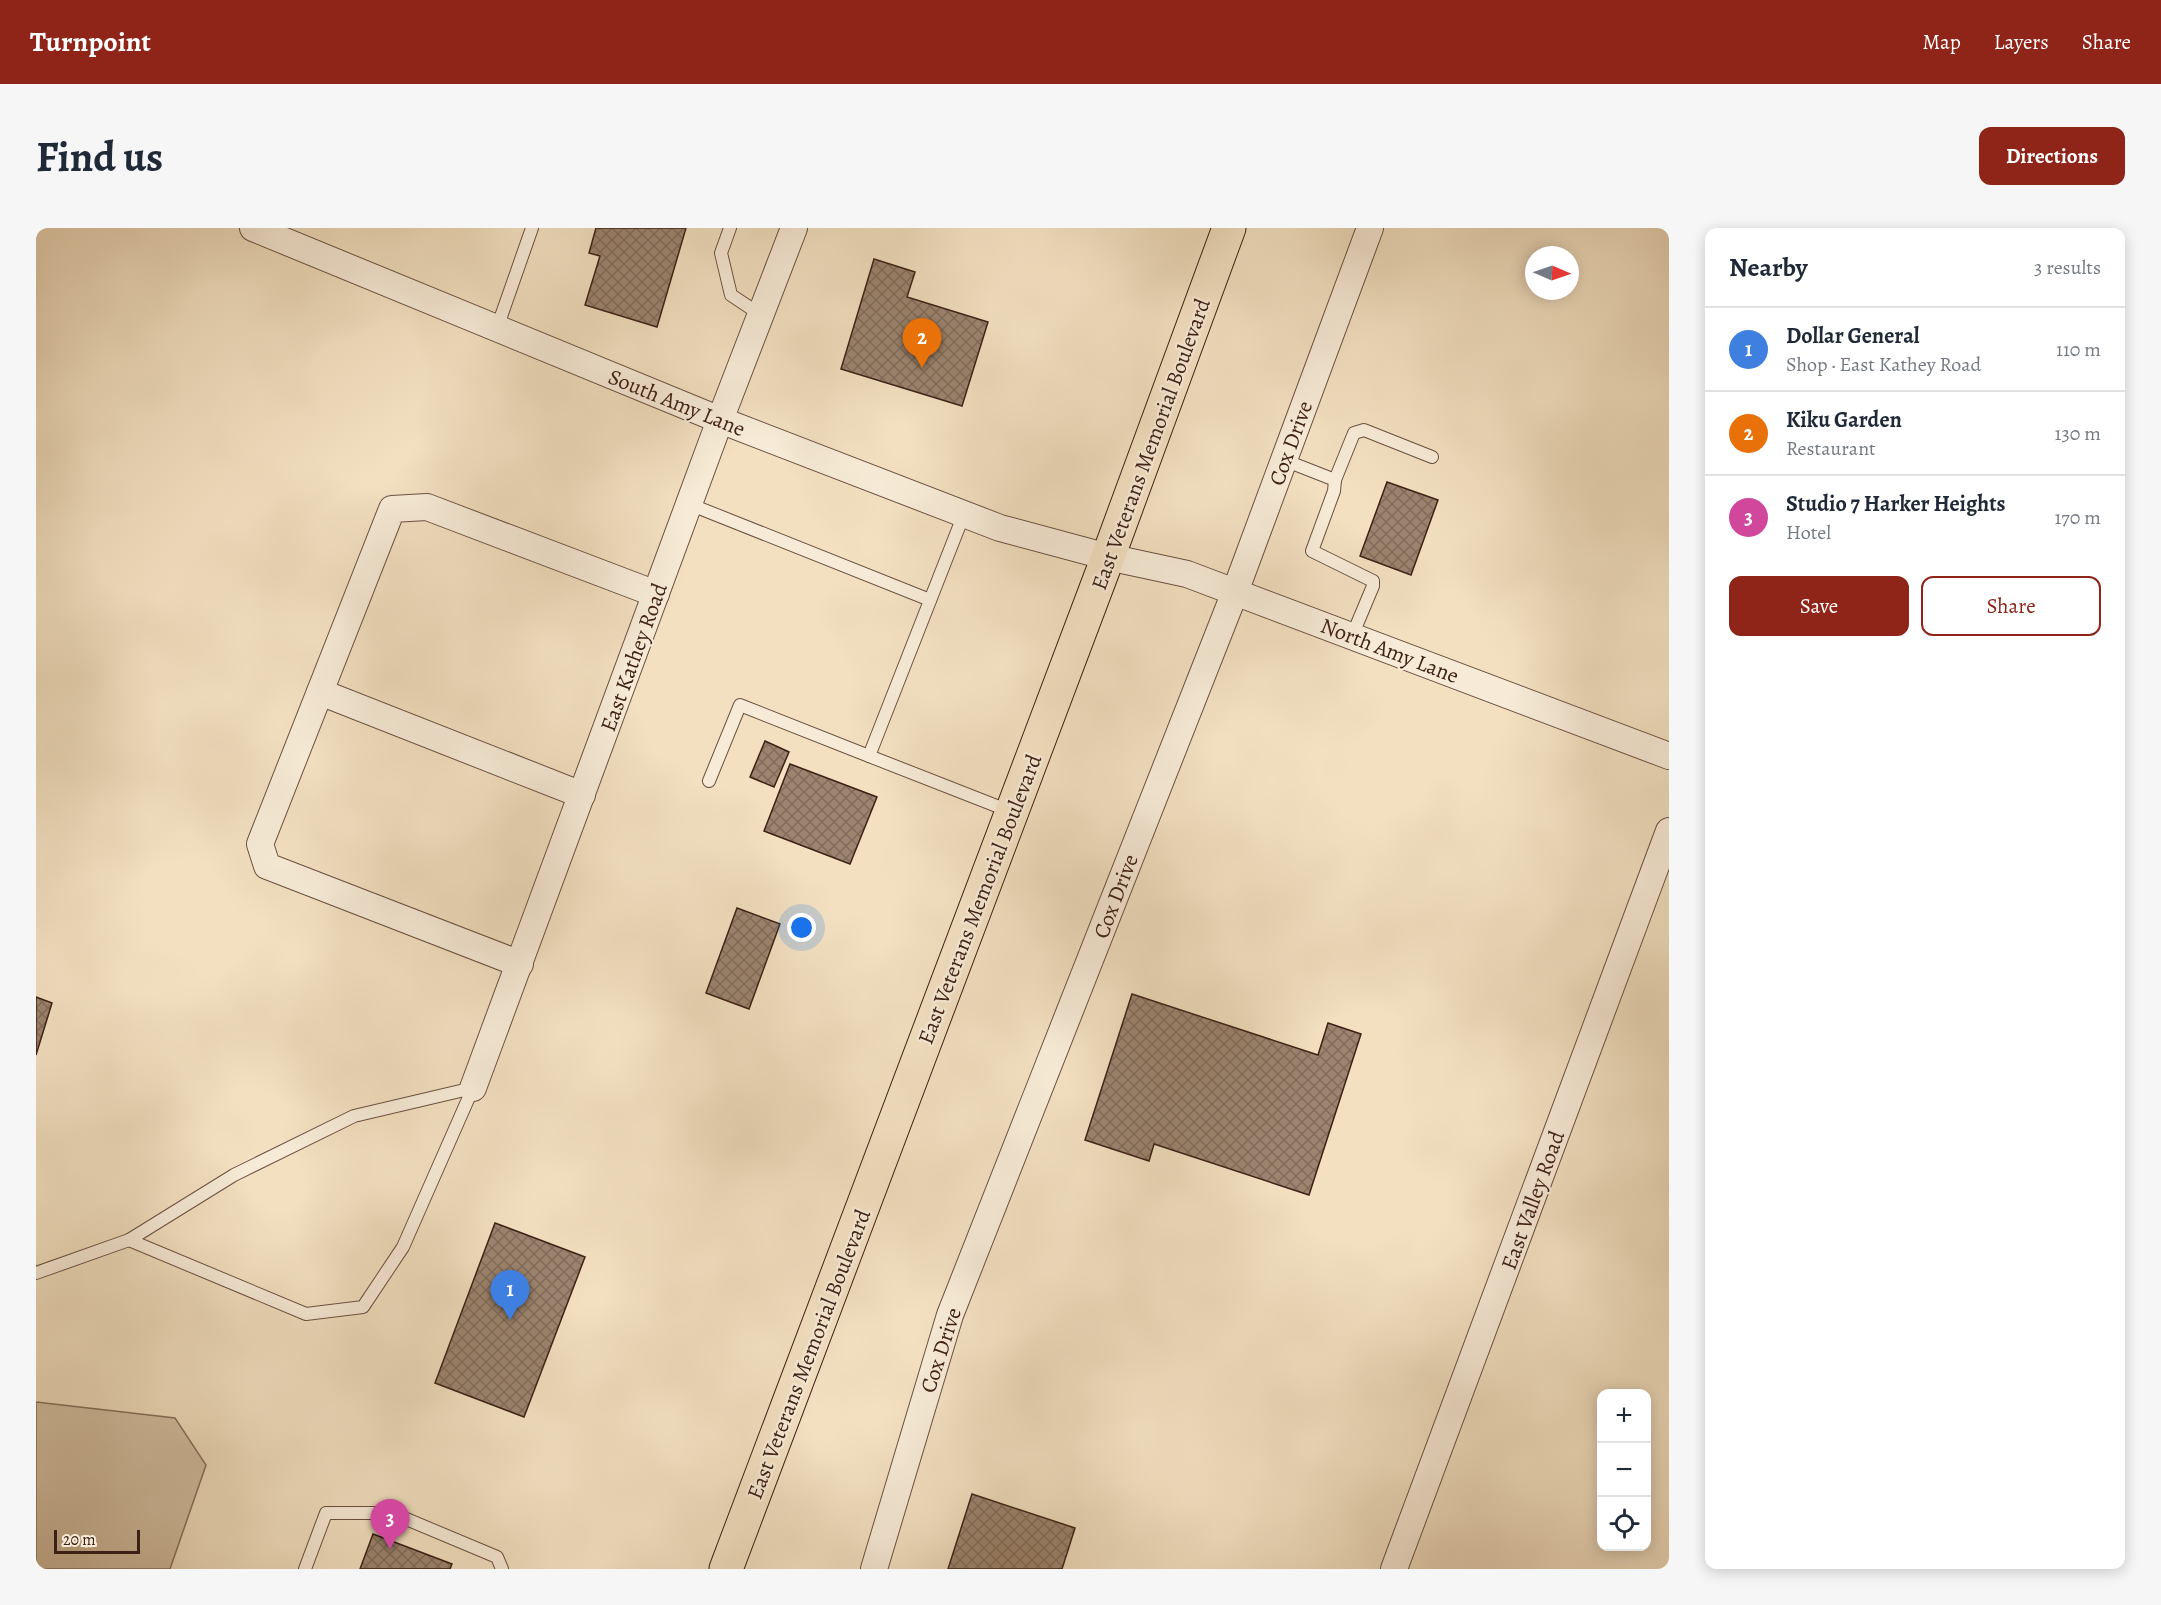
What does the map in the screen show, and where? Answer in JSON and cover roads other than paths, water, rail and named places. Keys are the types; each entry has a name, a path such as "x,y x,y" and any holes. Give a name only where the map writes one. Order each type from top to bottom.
{"main road":[{"name":"East Veterans Memorial Boulevard","path":"726,1569 1108,557 1229,228"}],"street":[{"name":"South Amy Lane","path":"254,228 309,238 497,328 720,420 1000,528 1108,557"},
{"name":"East Kathey Road","path":"473,1088 720,420 794,228"},
{"name":"Cox Drive","path":"874,1569 950,1316 1235,592 1370,228"},
{"path":"520,964 267,866 260,844 392,509 426,507 656,594"},
{"name":"North Amy Lane","path":"1108,557 1187,574 1669,756"},
{"path":"320,692 582,795"},
{"name":"East Valley Road","path":"1394,1569 1669,831"}],"lane":[{"path":"497,328 532,228"},
{"path":"730,228 722,253 731,295 761,315"},
{"path":"1352,636 1373,581 1312,551 1334,491 1335,480 1354,433 1365,430 1432,457"},
{"path":"1284,460 1335,480"},
{"path":"689,504 930,600"},
{"path":"869,756 964,514"},
{"path":"709,781 740,705 1012,812"},
{"path":"129,1240 306,1314 363,1307 403,1247 473,1088"},
{"path":"36,1273 129,1240 234,1175 354,1116 473,1088"},
{"path":"305,1569 326,1513 392,1513 497,1557 502,1569"}],"place":[{"name":"Kiku Garden","path":"922,368"},
{"name":"Dollar General","path":"510,1320"},
{"name":"Studio 7 Harker Heights","path":"390,1549"}]}
